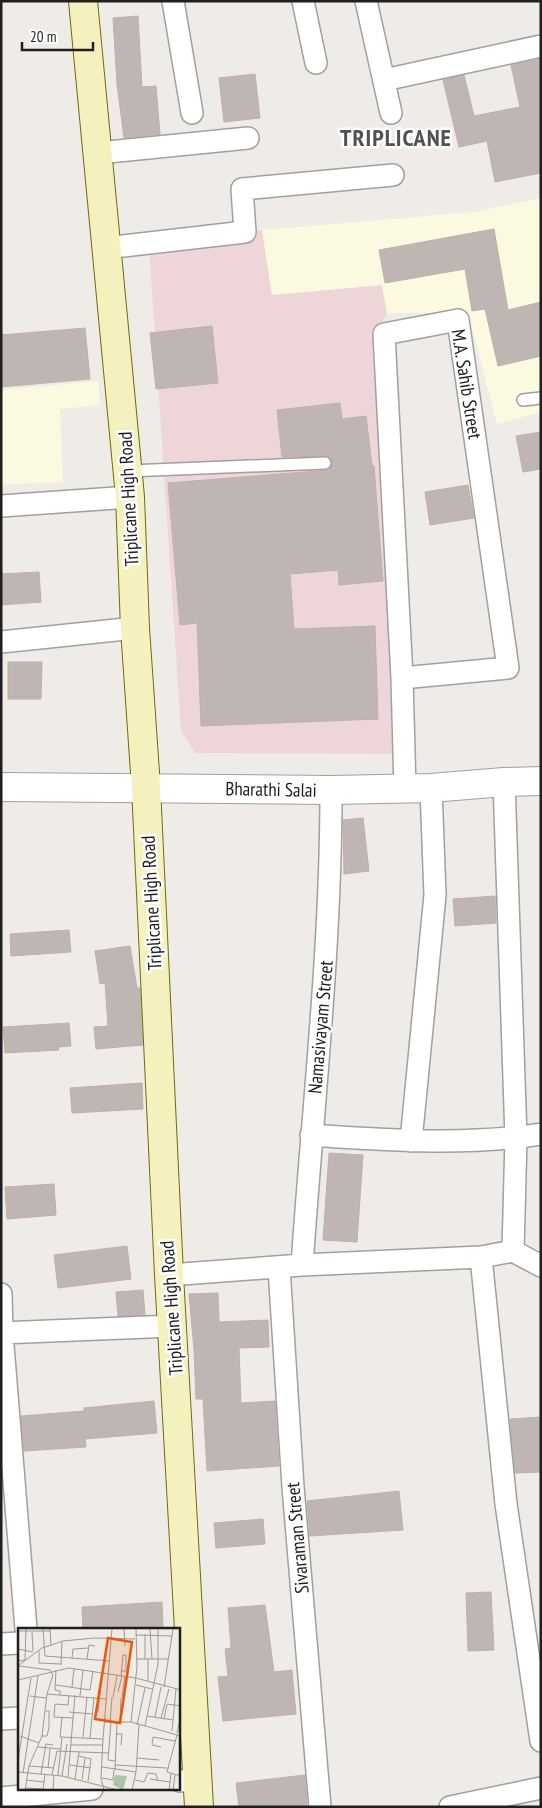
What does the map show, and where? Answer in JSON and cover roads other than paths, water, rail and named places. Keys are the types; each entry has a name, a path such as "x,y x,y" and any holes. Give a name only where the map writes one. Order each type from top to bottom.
{"main road":[{"name":"Triplicane High Road","path":"83,1 129,484 135,628 146,788 169,1275 174,1326 187,1781 199,1807"}],"street":[{"path":"173,1 192,113"},
{"path":"302,1 316,63"},
{"path":"366,1 391,112"},
{"path":"384,80 541,46"},
{"path":"98,153 248,138"},
{"path":"106,248 245,232 242,189 393,175"},
{"name":"M.A. Sahib Street","path":"402,678 508,668 458,320 384,334 402,678 435,895 411,1141"},
{"path":"1,506 129,484"},
{"path":"1,642 135,628"},
{"name":"Bharathi Salai","path":"1,786 331,790 418,788 541,781"},
{"path":"504,782 516,1138 513,1250"},
{"name":"Namasivayam Street","path":"302,1265 311,1135 324,1008 331,865 331,790"},
{"path":"311,1135 411,1141 516,1138 541,1134"},
{"path":"169,1275 302,1265 481,1257 513,1250 541,1266"},
{"path":"481,1257 506,1504 541,1741"},
{"name":"Sivaraman Street","path":"280,1268 292,1487 320,1807"},
{"path":"1,1294 2,1333 26,1628"},
{"path":"2,1333 174,1326"},
{"path":"1,1644 18,1643"},
{"path":"1,1718 18,1718"},
{"path":"450,1807 488,1803 541,1788"},
{"path":"1,1798 82,1790"}],"lane":[{"path":"523,400 541,398"},
{"path":"129,484 325,463"}],"district":[{"name":"TRIPLICANE","path":"396,138"}]}
